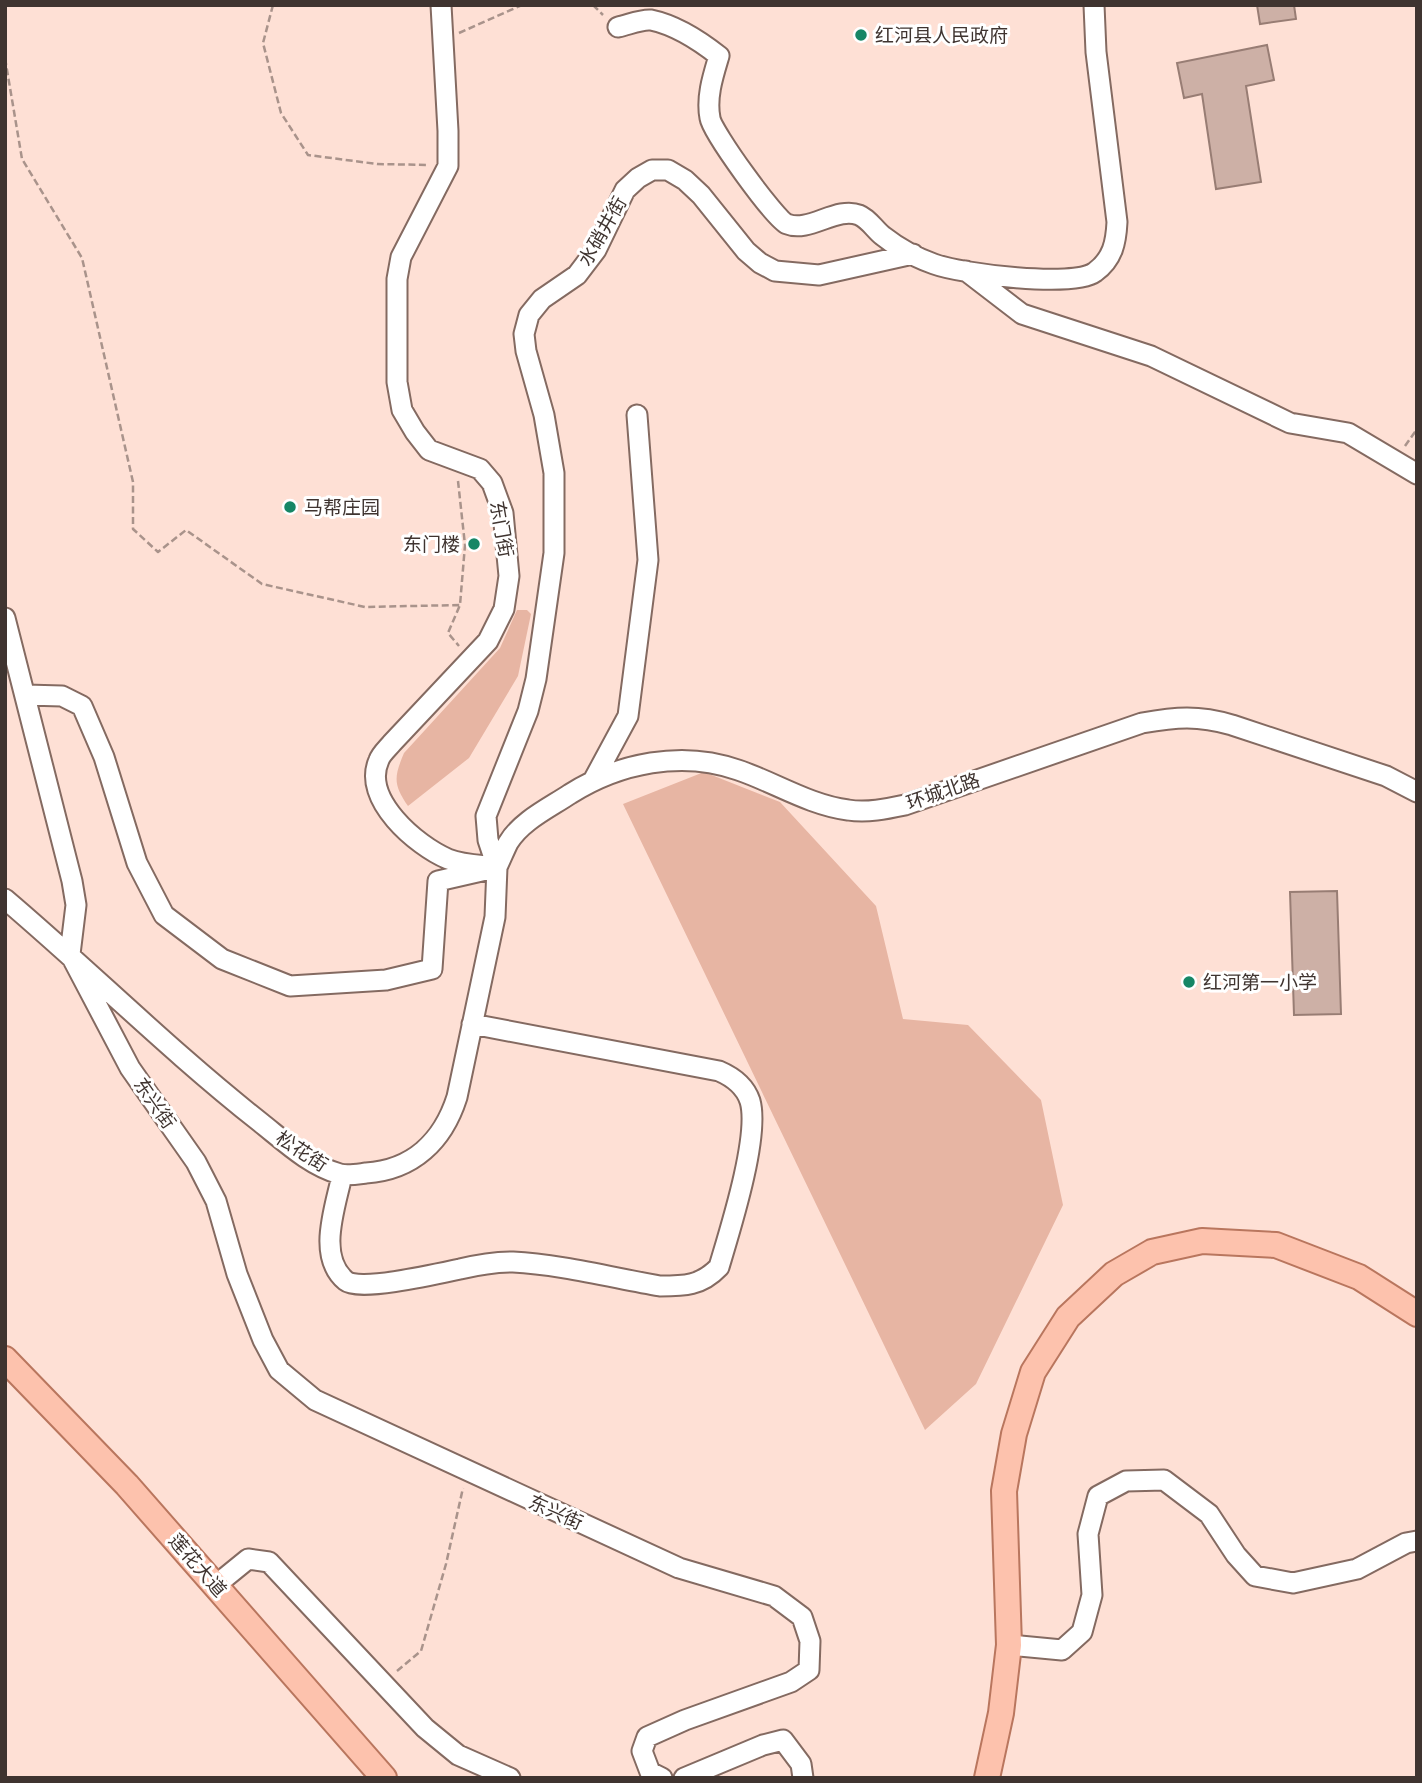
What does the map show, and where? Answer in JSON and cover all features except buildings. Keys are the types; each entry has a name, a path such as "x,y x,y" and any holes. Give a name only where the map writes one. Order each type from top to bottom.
{"main road":[{"path":"987,1778 1001,1713 1009,1645 1004,1492 1014,1434 1033,1372 1068,1317 1114,1274 1152,1252 1202,1241 1276,1245 1359,1278 1417,1314"},
{"name":"莲花大道","path":"5,1359 127,1485 384,1778"}],"street":[{"name":"东门街","path":"441,5 449,131 448,166 401,257 397,279 397,382 402,410 429,450 480,468 492,483 503,513 509,576 504,609 488,641 392,743 378,761 375,779 387,812 421,843 449,859 497,867"},
{"path":"618,27 648,20 703,43 719,56 711,85 710,120 718,137 773,213 788,225 801,225 853,213 863,216 883,236 935,265 1058,281 1079,279 1093,274 1109,261 1116,242 1117,222 1096,52 1094,5"},
{"name":"水硝井街","path":"497,867 488,840 486,816 528,711 536,679 554,553 554,473 544,415 526,351 524,334 529,315 542,299 577,275 596,250 625,190 652,170 668,170 685,180 701,195 746,251 775,271 819,275 912,254"},
{"path":"964,270 1022,314 1151,355 1290,423 1348,433 1417,474"},
{"path":"594,779 628,716 648,560 637,415"},
{"path":"5,618 72,881 76,905 70,954"},
{"path":"26,695 62,696 82,706 104,757 137,863 164,915 222,959 290,986 386,980 432,969 438,881 497,867"},
{"name":"环城北路","path":"497,867 509,841 529,821 594,779 631,767 664,761 707,762 737,769 820,804 848,810 877,811 905,805 1142,723 1179,717 1206,718 1232,725 1386,776 1417,792"},
{"name":"松花街","path":"5,899 70,954 204,1077 300,1153 316,1164 342,1175 380,1172 400,1166 421,1153 438,1137 450,1119 495,917 497,867"},
{"name":"东兴街","path":"70,954 130,1068 196,1162 211,1191 237,1275 262,1340 279,1370 315,1400 679,1568 774,1596 802,1617 810,1641 809,1670 792,1682 685,1720 647,1737 642,1751 650,1772 662,1778"},
{"path":"342,1175 330,1235 330,1252 338,1272 347,1282 356,1285 405,1280 484,1264 512,1262 660,1286 683,1286 698,1284 710,1277 719,1267 747,1163 752,1116 750,1100 733,1077 719,1071 472,1024"},
{"path":"1009,1645 1062,1650 1082,1632 1092,1595 1088,1534 1098,1496 1126,1481 1164,1480 1209,1514 1236,1555 1255,1576 1293,1583 1357,1569 1406,1543 1417,1541"},
{"path":"216,1586 248,1559 269,1562 425,1728 457,1755 510,1778"},
{"path":"684,1778 763,1745 783,1740 801,1764 803,1778"}],"path":[{"path":"273,5 263,43 281,113 308,155 377,164 448,166"},
{"path":"443,40 522,5"},
{"path":"5,58 22,159 82,258 133,482 133,529 158,552 186,530 262,584 365,607 460,605"},
{"path":"449,456 457,471 465,545 460,605 448,633 470,659"},
{"path":"382,1683 421,1651 446,1564 467,1471"}],"shaded area":[{"path":"517,610 527,610 531,614 518,676 469,758 408,806 397,780 404,753 500,648"},
{"path":"704,772 780,802 876,906 903,1019 968,1025 1041,1100 1063,1205 976,1384 925,1430 623,804"}],"place":[{"name":"红河县人民政府","path":"861,35"},
{"name":"马帮庄园","path":"290,507"},
{"name":"东门楼","path":"474,544"},
{"name":"红河第一小学","path":"1189,982"}]}
